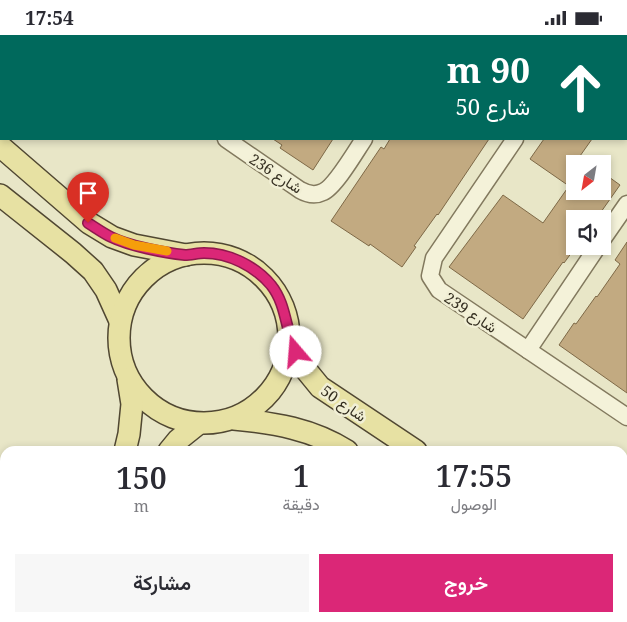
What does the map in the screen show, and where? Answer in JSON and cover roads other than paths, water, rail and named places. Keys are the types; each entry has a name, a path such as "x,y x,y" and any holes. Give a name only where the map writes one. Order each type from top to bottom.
{"main road":[{"path":"0,146 88,223 112,237 134,245 186,255"},
{"path":"0,195 93,271 106,290 120,321"},
{"path":"125,446 129,434 132,404 128,379 121,361 118,341 120,321 124,307 138,283 160,265 172,259 205,253 224,255 242,262 258,272 271,285 281,302 287,320 290,339 288,353 278,381 260,404 248,412 234,419 216,423 198,424 177,420 157,410 141,397 128,379"},
{"name":"شارع 50","path":"290,339 302,365 320,387 408,446"},
{"path":"234,419 265,422 302,429 338,446"},
{"path":"173,446 198,424"}],"street":[{"name":"شارع 236","path":"227,140 300,190 311,194 323,192 332,185 363,140"},
{"name":"شارع 239","path":"514,140 434,258 430,276 439,290 627,417"},
{"path":"611,227 627,204"},
{"path":"528,350 592,255"}]}
